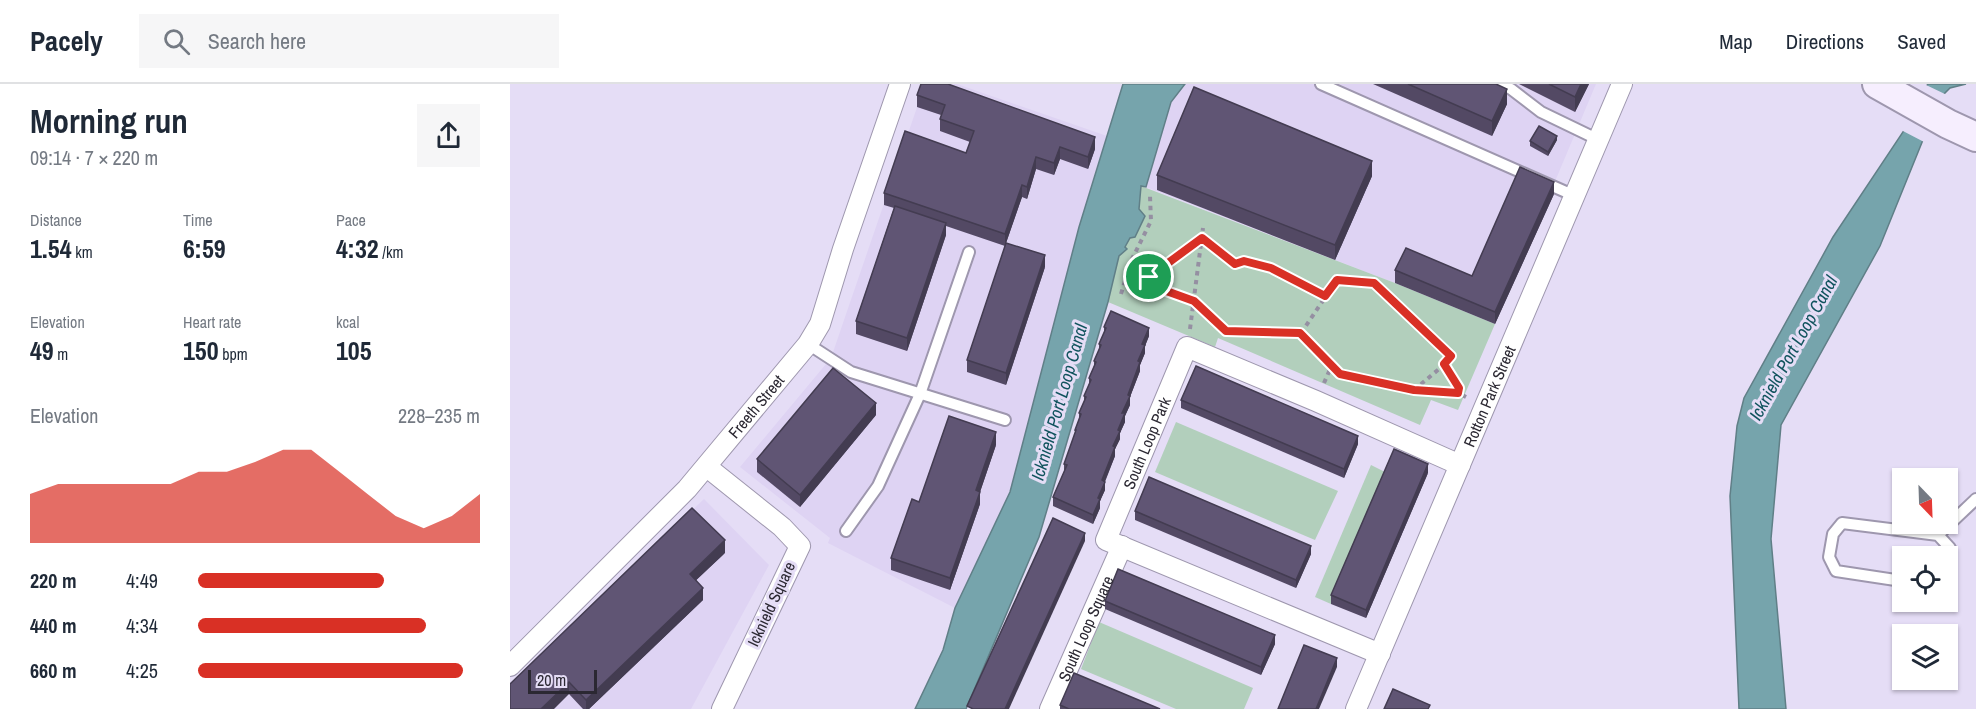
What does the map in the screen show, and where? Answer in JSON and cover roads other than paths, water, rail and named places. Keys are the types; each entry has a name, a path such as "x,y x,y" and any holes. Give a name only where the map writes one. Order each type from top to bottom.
{"main road":[{"path":"1877,84 1948,124 1976,136"}],"street":[{"name":"Freeth Street","path":"510,666 706,467 808,344 820,324 843,249 900,84"},
{"name":"Rotton Park Street","path":"1356,709 1622,84"},
{"name":"South Loop Park","path":"1122,546 1106,540 1187,347 1460,465"},
{"name":"Icknield Square","path":"706,467 782,527 800,546 722,709"},
{"path":"1122,546 1380,654"},
{"name":"South Loop Square","path":"1050,709 1122,546"}],"lane":[{"path":"1321,84 1575,196"},
{"path":"1500,84 1541,112 1599,140"},
{"path":"846,531 878,486 920,394 969,252"},
{"path":"808,344 850,372 1005,420"},
{"path":"1938,535 1976,499"},
{"path":"1892,579 1836,571 1829,557 1833,534 1842,523 1938,535 1948,546"}],"water":[{"name":"Icknield Port Loop Canal","path":"1123,84 1185,84 1171,102 1146,187 1141,186 1139,209 1145,216 1135,237 1130,238 1125,247 1127,249 1119,256 1108,302 1039,537 966,709 915,709 943,650 955,608 1010,492 1079,227"},
{"name":"Icknield Port Loop Canal","path":"1928,84 1966,84 1950,88 1940,98 1880,246 1781,425 1771,539 1786,709 1739,709 1730,496 1737,426 1744,398 1833,237 1905,129"}]}
